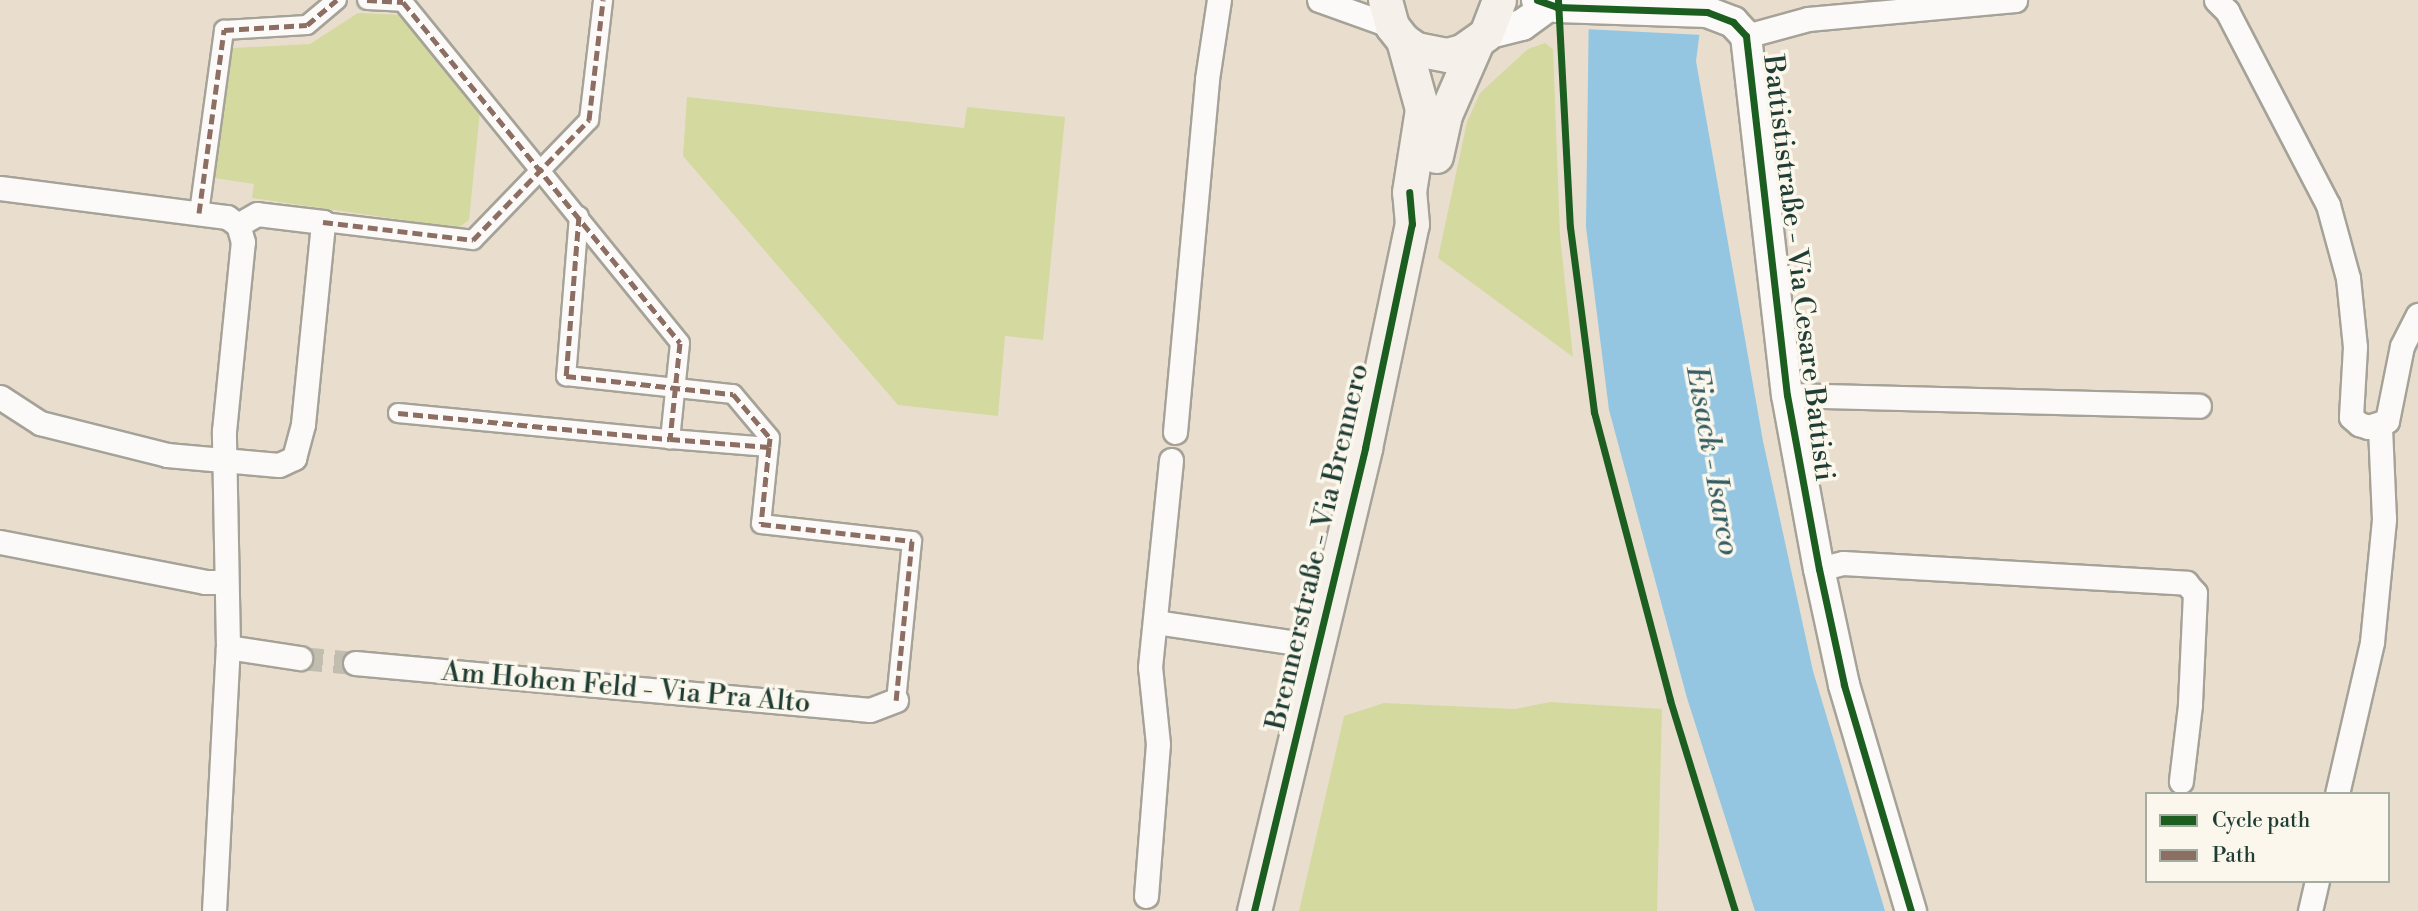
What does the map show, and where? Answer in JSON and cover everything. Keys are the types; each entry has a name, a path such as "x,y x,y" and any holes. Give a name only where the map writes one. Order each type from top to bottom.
{"main road":[{"name":"Brennerstraße - Via Brennero","path":"1412,224 1429,195 1445,115 1499,0"},
{"path":"1393,22 1416,49 1447,55 1481,39"},
{"name":"Brennerstraße - Via Brennero","path":"1254,911 1365,448 1412,224 1409,192 1423,109 1393,22"}],"street":[{"path":"199,213 224,30 307,25 337,0"},
{"path":"367,0 402,2 680,343 670,439"},
{"path":"239,225 257,214 473,240 589,120 603,0"},
{"path":"1175,432 1207,79 1219,0"},
{"path":"1319,0 1393,22"},
{"path":"1481,39 1522,25 1552,5 1707,12 1733,22 1746,36 1864,7 2015,0"},
{"path":"2216,0 2227,11 2328,205 2347,278 2355,347 2351,417 2368,427 2379,426"},
{"name":"Battististraße - Via Cesare Battisti","path":"1746,36 1787,395 1819,569 1844,685 1911,911"},
{"path":"0,188 227,217 239,225 243,242 224,459 228,647 215,911"},
{"path":"579,216 566,376 733,394 770,438 761,524 912,541 896,700"},
{"path":"0,397 40,423 167,455 279,465 294,458 303,424 323,222"},
{"path":"2337,792 2372,642 2384,519 2379,426 2392,407 2402,346 2418,315"},
{"name":"Battististraße - Via Cesare Battisti","path":"1787,395 2199,406"},
{"path":"398,413 769,447"},
{"path":"1146,896 1158,744 1150,667 1171,460"},
{"path":"0,542 205,582 226,582"},
{"path":"1819,569 1843,563 2186,583 2195,593 2190,705 2181,781"},
{"name":"Brennerstraße - Via Brennero","path":"1156,622 1316,646"},
{"path":"228,647 300,658"},
{"name":"Am Hohen Feld - Via Pra Alto","path":"355,663 870,710 896,700"},
{"path":"2310,911 2317,883"}],"green space":[{"path":"358,13 403,15 480,111 469,220 458,228 252,198 254,184 214,178 233,48 310,44"},
{"path":"1545,43 1553,49 1560,236 1573,357 1438,258 1467,122 1480,93 1528,49"},
{"path":"687,97 964,128 967,107 1065,117 1043,340 1005,336 998,416 898,405 683,156"},
{"path":"1550,702 1662,709 1657,911 1299,911 1344,716 1384,703 1515,709"}],"water":[{"name":"Eisack - Isarco","path":"1589,0 1704,0 1696,61 1763,441 1813,671 1885,911 1755,911 1687,698 1609,410 1586,227"}],"pier":[{"path":"1585,0 1708,0 1703,35 1584,29"}],"tunnel":[{"path":"300,658 355,663"}],"marked path":[{"path":"199,213 224,30 307,25 337,0"},
{"path":"367,0 403,2 680,343 670,439 769,447 761,524 912,541 896,700"},
{"path":"323,222 473,240 589,120 603,0"},
{"path":"579,216 566,376 733,394 770,438 769,447"},
{"path":"398,413 670,439"}],"cycle path":[{"path":"1537,0 1557,7 1707,12 1733,22 1746,36 1787,395 1819,569 1844,685 1911,911"},
{"path":"1558,0 1570,227 1594,412 1670,700 1735,911"},
{"path":"1254,911 1365,448 1412,224 1409,192"}]}
